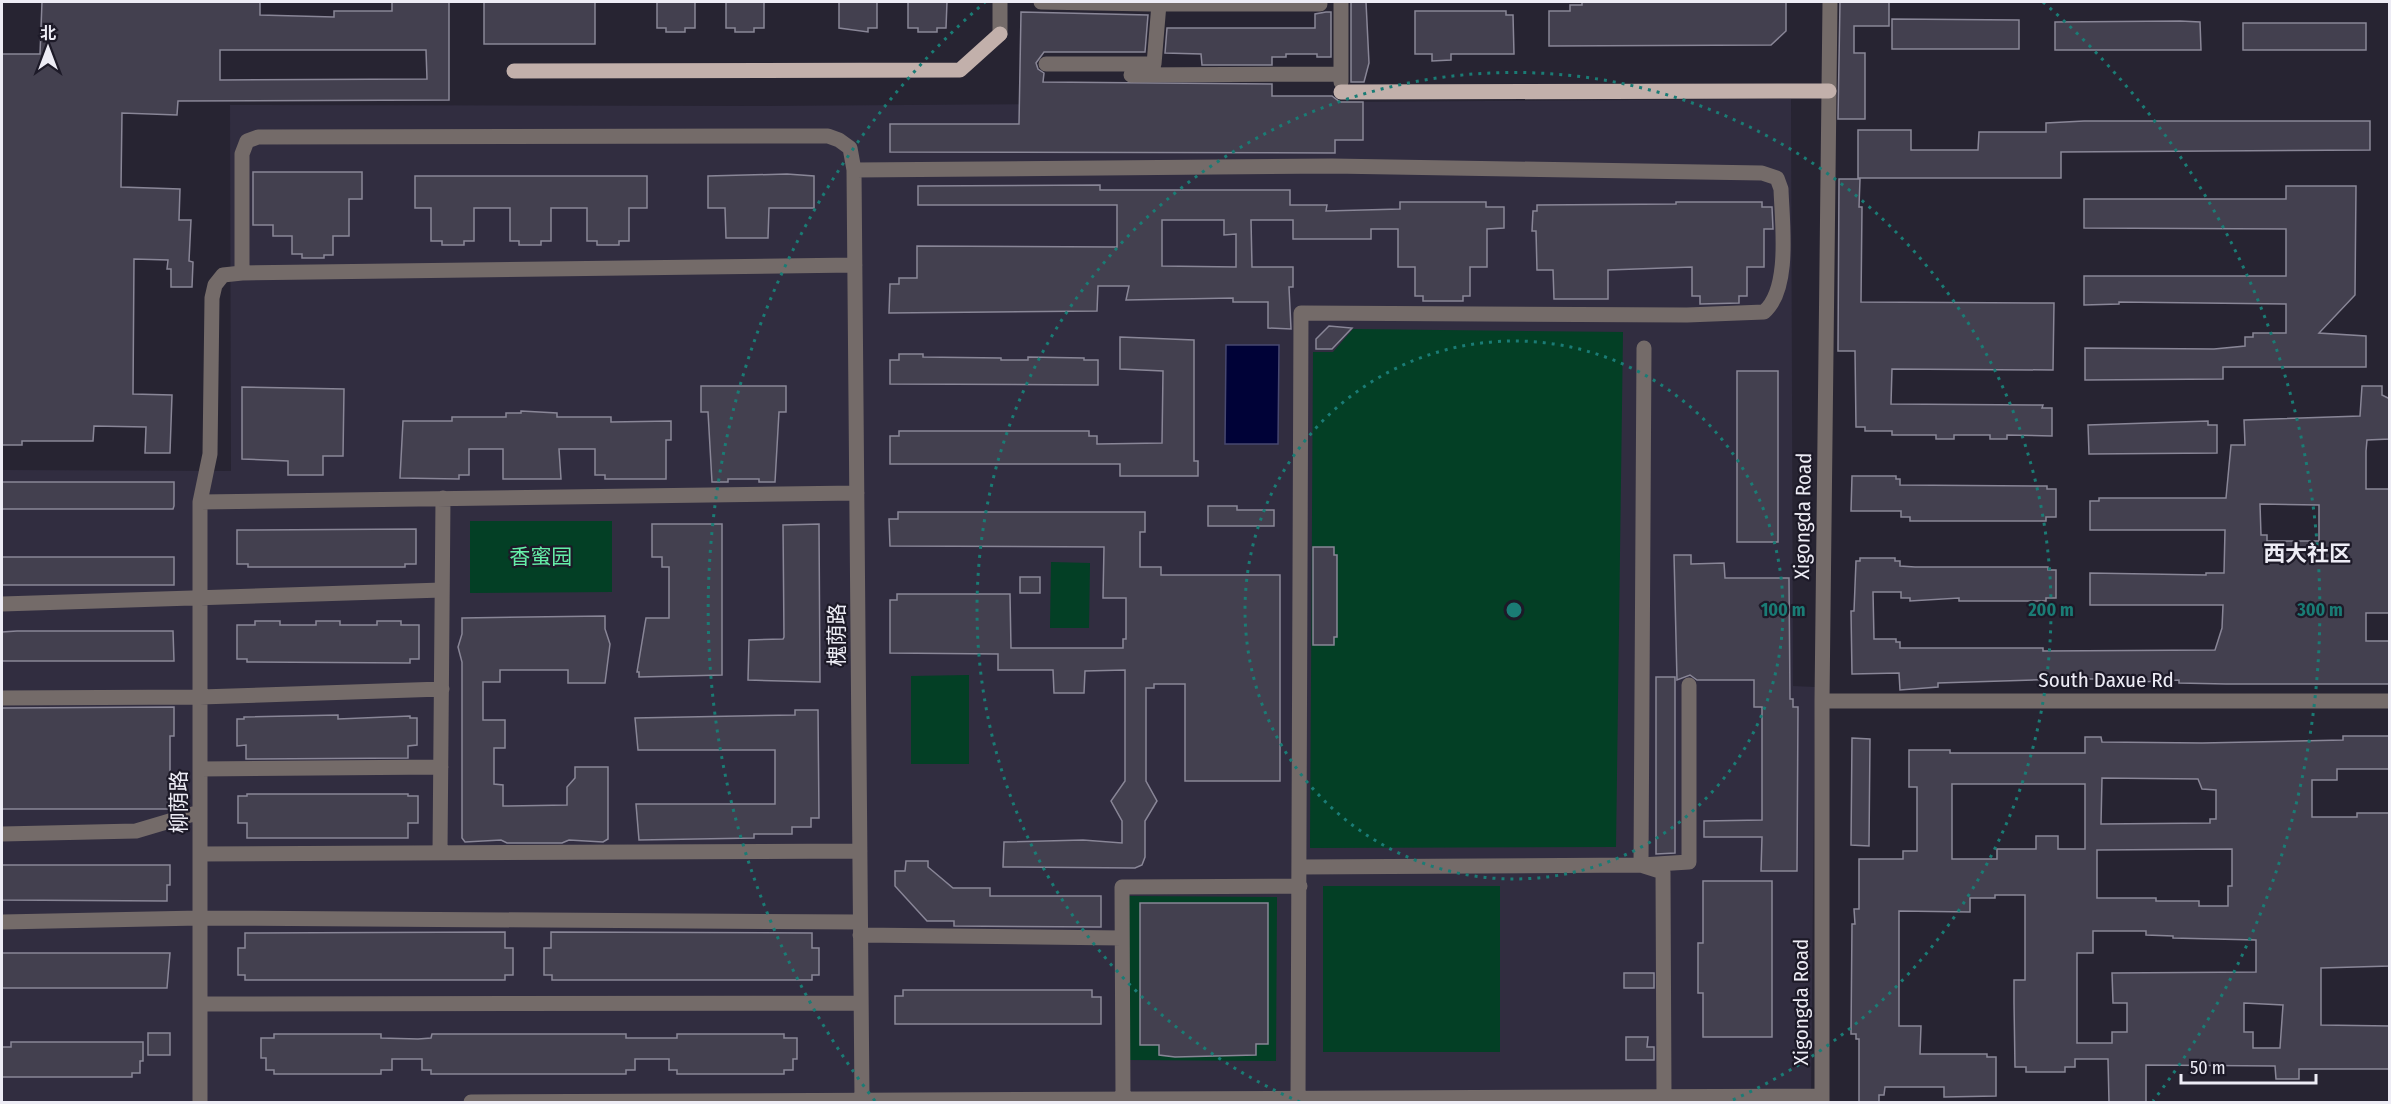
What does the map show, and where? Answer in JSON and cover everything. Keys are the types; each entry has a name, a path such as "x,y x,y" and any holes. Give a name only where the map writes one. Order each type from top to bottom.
{"main road":[{"path":"514,71 960,70 1000,34"},
{"path":"1341,92 1829,91"}],"street":[{"path":"1000,2 1000,34"},
{"path":"1041,2 1320,4"},
{"path":"1341,2 1341,92"},
{"name":"Xigongda Road","path":"1822,1099 1822,701 1830,2"},
{"path":"1046,64 1154,64 1153,3"},
{"path":"1131,75 1341,74"},
{"path":"855,265 242,273 243,154 247,141 258,137 828,136 850,148 854,170 1332,166 1762,173 1776,178 1781,189 1782,271 1772,305 1764,312 1687,315 1301,313 1298,1098"},
{"name":"槐荫路","path":"854,170 862,1100"},
{"name":"柳荫路","path":"200,1102 200,502 210,454 212,298 215,285 223,275 242,273"},
{"path":"1641,865 1644,348"},
{"path":"200,502 857,494"},
{"path":"440,853 443,498"},
{"path":"2,604 442,590"},
{"path":"1300,867 1641,865 1689,862 1689,685"},
{"path":"2,698 200,697 441,689"},
{"name":"South Daxue Rd","path":"1822,701 2390,701"},
{"path":"200,770 441,767"},
{"path":"2,834 136,831 200,812"},
{"path":"200,854 860,851"},
{"path":"1641,865 1663,872 1664,1097"},
{"path":"1122,1098 1122,887 1300,886"},
{"path":"2,922 200,918 860,928 1122,938"},
{"path":"200,1004 861,1004"},
{"path":"471,1102 992,1101 1122,1098 1822,1099"}],"shaded area":[{"path":"1791,99 1793,686 1815,687 1811,1102 2,1102 2,470 231,471 230,105 757,106"},
{"path":"1226,345 1279,345 1278,444 1225,444"}],"green space":[{"path":"1353,329 1623,332 1616,847 1310,848 1313,352 1333,352"},
{"name":"香蜜园","path":"470,521 612,521 612,592 470,593"},
{"path":"1051,562 1090,563 1089,628 1050,628"},
{"path":"969,675 969,764 911,764 911,676"},
{"path":"1323,886 1500,886 1500,1052 1323,1052"},
{"path":"1129,896 1277,897 1276,1061 1128,1060"}],"building":[{"path":"42,2 260,2 260,15 334,17 334,11 392,11 392,2 449,2 449,100 178,101 177,115 122,113 121,187 180,189 179,220 191,220 189,261 193,262 192,287 171,287 171,269 167,269 168,260 134,259 133,394 172,395 170,453 145,453 146,427 94,426 93,441 22,441 22,445 2,445 2,54 40,54","holes":["220,50 426,50 427,79 220,80"]},
{"path":"484,2 595,2 595,44 484,44"},
{"path":"657,2 695,2 695,28 685,28 685,32 666,32 666,28 657,28"},
{"path":"726,2 764,2 764,28 754,28 754,32 735,32 735,28 726,28"},
{"path":"839,2 877,2 877,28 868,28 868,32 839,28"},
{"path":"908,2 947,2 946,28 937,28 937,32 918,32 918,28 908,28"},
{"path":"1351,2 1366,2 1369,63 1364,82 1351,82"},
{"path":"1582,2 1786,2 1786,31 1771,45 1549,46 1549,11 1570,11 1570,5 1582,5"},
{"path":"1840,2 1889,2 1889,26 1854,26 1854,53 1865,53 1865,119 1838,119"},
{"path":"1415,11 1506,11 1506,15 1513,15 1514,54 1451,54 1451,60 1432,61 1432,54 1415,54"},
{"path":"1021,12 1148,15 1145,52 1044,52 1036,63 1038,69 1044,73 1043,82 1272,84 1272,96 1332,96 1340,102 1363,102 1363,140 1335,140 1335,153 890,152 890,124 1019,124"},
{"path":"1331,12 1331,57 1317,57 1317,54 1286,54 1286,57 1272,57 1272,65 1202,65 1201,54 1165,53 1167,28 1315,28 1315,14"},
{"path":"1892,19 2019,20 2019,49 1892,49"},
{"path":"2055,22 2200,22 2201,50 2055,50"},
{"path":"2243,23 2366,23 2366,50 2243,50"},
{"path":"2370,121 2370,150 2061,152 2061,178 1858,178 1858,130 1911,130 1911,150 1978,150 1979,132 2046,132 2046,123"},
{"path":"253,172 362,172 362,199 349,199 349,236 333,236 333,255 324,255 324,258 302,258 302,254 292,254 292,236 273,236 273,225 253,225"},
{"path":"787,174 814,176 814,208 769,208 768,238 726,238 725,208 708,208 708,176"},
{"path":"415,176 647,176 647,208 629,208 629,241 619,241 619,245 597,245 597,241 587,241 587,208 551,208 551,241 541,241 541,245 519,245 519,241 510,241 510,208 474,208 474,241 464,241 464,245 442,245 442,241 431,241 431,208 415,208"},
{"path":"1839,179 1860,179 1861,302 2054,303 2053,370 1892,369 1891,404 2043,405 2042,408 2052,408 2052,436 2007,435 2007,439 1990,439 1990,435 1954,435 1954,439 1936,439 1936,435 1892,435 1892,431 1865,431 1865,427 1856,427 1855,351 1838,351"},
{"path":"1100,185 1100,190 1290,190 1290,205 1327,205 1326,211 1400,209 1400,202 1486,202 1486,207 1504,207 1504,228 1487,229 1487,267 1470,267 1470,296 1463,296 1463,301 1423,301 1423,296 1415,296 1415,267 1398,267 1398,229 1371,229 1371,239 1293,239 1293,220 1251,220 1252,267 1293,267 1293,287 1289,287 1291,329 1268,328 1268,302 1233,302 1233,298 1126,300 1129,286 1098,286 1097,311 889,313 890,284 899,284 899,278 917,278 917,246 1117,247 1117,205 918,205 918,186","holes":["1162,220 1224,220 1224,235 1236,234 1236,267 1162,266"]},
{"path":"2286,186 2356,186 2355,295 2319,333 2366,336 2366,367 2223,367 2223,379 2085,380 2085,348 2214,349 2245,346 2245,337 2253,337 2253,333 2286,333 2286,304 2119,302 2119,304 2084,305 2084,276 2286,276 2286,229 2084,228 2084,199 2286,199"},
{"path":"1676,202 1762,202 1762,207 1772,207 1773,229 1764,229 1764,267 1747,267 1747,296 1739,296 1739,303 1700,304 1700,296 1692,296 1692,267 1608,270 1608,299 1554,299 1553,270 1537,270 1536,231 1532,231 1533,211 1537,211 1537,205 1676,204"},
{"path":"1329,326 1352,328 1332,349 1316,349 1316,339"},
{"path":"1120,337 1194,340 1194,461 1198,461 1198,476 1120,476 1120,464 890,464 890,436 899,436 899,431 1089,431 1089,436 1097,436 1097,444 1162,443 1163,371 1120,369"},
{"path":"899,354 923,354 923,357 1001,358 1001,360 1028,360 1028,357 1098,360 1098,385 890,384 890,360 899,360"},
{"path":"1737,371 1778,371 1778,542 1737,542"},
{"path":"701,386 786,386 786,412 779,412 775,482 759,482 759,479 728,479 728,482 712,482 708,412 701,412"},
{"path":"2362,386 2382,386 2382,395 2390,399 2390,439 2367,440 2366,489 2390,489 2390,613 2366,613 2366,641 2390,641 2390,684 2226,684 2179,683 2179,680 2122,683 2122,679 2085,679 2085,683 2067,683 2067,679 1938,683 1938,687 1900,690 1899,673 1852,674 1851,611 1854,611 1856,561 1860,561 1860,558 1895,558 1895,561 1900,561 1900,566 1915,567 2048,567 2048,570 2056,570 2056,598 2046,598 2046,601 1959,601 1959,598 1910,601 1910,598 1901,598 1901,592 1873,592 1874,639 1896,639 1896,642 1900,642 1900,648 2043,648 2043,651 2215,650 2222,628 2223,605 2090,605 2090,573 2206,575 2206,573 2224,573 2225,530 2090,530 2090,501 2099,501 2099,498 2226,498 2231,445 2245,445 2244,420 2360,416","holes":["2260,504 2319,505 2319,541 2267,541 2267,535 2261,535"]},
{"path":"242,387 344,389 343,456 323,456 323,475 288,475 288,461 242,459"},
{"path":"521,411 557,413 557,417 611,417 611,422 671,421 671,440 666,440 666,479 605,479 605,475 595,475 595,449 559,449 561,479 503,479 503,449 469,449 469,475 459,475 459,479 400,478 403,421 452,421 452,417 506,417 506,413 521,413"},
{"path":"2208,421 2208,425 2217,425 2217,453 2089,454 2088,425"},
{"path":"1852,476 1896,476 1896,479 1900,479 1900,485 2047,486 2047,489 2056,489 2056,517 2046,517 2046,521 1910,521 1910,517 1901,517 1901,511 1851,511"},
{"path":"2,482 174,482 174,506 173,509 2,509"},
{"path":"1208,506 1237,506 1237,510 1274,510 1274,526 1208,526"},
{"path":"898,512 1145,512 1145,532 1140,532 1140,567 1161,567 1161,575 1280,575 1280,781 1185,781 1185,684 1154,684 1154,688 1146,688 1146,781 1157,801 1145,821 1145,857 1142,865 1135,868 1003,867 1004,842 1083,840 1122,843 1122,821 1111,801 1125,781 1125,670 1085,671 1084,693 1054,693 1053,670 998,670 998,654 890,653 890,600 897,600 897,594 1010,594 1011,648 1123,648 1123,639 1126,639 1126,598 1103,598 1104,547 890,546 889,519 898,519"},
{"path":"652,524 722,524 722,675 639,677 639,672 637,672 646,618 669,618 669,567 662,567 662,557 652,557"},
{"path":"819,524 820,682 748,680 749,640 783,639 784,637 783,525"},
{"path":"416,529 416,564 405,564 405,567 248,567 248,564 237,564 237,530"},
{"path":"1313,547 1334,547 1334,555 1337,555 1337,637 1334,637 1334,645 1313,645"},
{"path":"1674,555 1691,555 1691,564 1724,563 1725,578 1789,578 1790,699 1793,699 1793,707 1798,707 1797,871 1761,871 1762,837 1704,837 1704,821 1762,820 1762,707 1754,707 1754,680 1697,680 1690,675 1677,680"},
{"path":"2,557 174,557 174,585 2,585"},
{"path":"1020,577 1040,577 1040,593 1020,593"},
{"path":"605,616 605,629 610,644 605,683 568,683 568,670 500,670 500,682 483,682 483,720 505,720 505,748 494,748 494,784 503,785 503,806 567,805 567,787 575,778 575,767 608,767 608,839 603,842 569,840 562,843 507,843 501,840 465,842 462,838 462,662 458,647 462,634 462,618"},
{"path":"255,621 280,621 280,625 316,625 316,621 340,621 340,625 377,625 377,621 401,621 401,625 419,625 419,659 410,659 410,663 247,662 247,659 237,659 237,625 255,625"},
{"path":"173,631 174,661 2,661 2,632"},
{"path":"1656,677 1675,677 1675,853 1656,854"},
{"path":"174,707 174,736 170,736 170,784 174,784 174,809 2,809 2,708"},
{"path":"795,710 818,710 819,818 811,818 811,827 792,827 792,834 754,834 754,838 639,840 636,804 775,804 775,750 638,750 635,718 795,715"},
{"path":"338,715 338,719 410,716 410,718 417,718 417,745 408,746 408,758 246,759 246,745 237,746 237,719"},
{"path":"2343,736 2390,736 2390,769 2337,769 2337,780 2312,780 2312,817 2357,817 2357,813 2390,813 2390,966 2321,968 2321,1025 2390,1026 2390,1069 2299,1069 2299,1079 2276,1079 2275,1066 2146,1065 2146,1102 2109,1102 2108,1059 2075,1059 2075,1067 2065,1067 2065,1072 2026,1072 2026,1067 2015,1067 2014,1003 2014,980 2025,980 2025,895 1995,895 1995,898 1970,898 1970,912 1899,911 1899,1026 1921,1026 1920,1054 1987,1054 1987,1057 1996,1057 1996,1096 1944,1097 1944,1087 1885,1087 1884,1095 1879,1095 1879,1102 1859,1102 1859,1039 1856,1039 1856,1034 1851,1034 1852,924 1855,924 1854,909 1859,909 1859,859 1903,859 1903,851 1917,851 1917,787 1909,787 1909,750 1950,750 1950,753 2085,753 2085,737 2101,737 2102,742 2202,743 2343,740","holes":["2102,778 2198,779 2202,789 2216,790 2216,819 2210,819 2210,823 2101,824","1952,784 2085,784 2085,849 2058,849 2058,836 2036,836 2036,849 1997,849 1997,859 1952,859","2232,849 2232,886 2228,886 2228,906 2199,906 2199,901 2156,901 2156,898 2097,898 2097,850","2093,931 2146,931 2146,935 2173,936 2173,938 2256,940 2256,972 2112,973 2113,1003 2127,1003 2127,1032 2112,1032 2112,1043 2077,1043 2077,953 2093,953","2244,1003 2283,1005 2280,1048 2253,1048 2253,1032 2244,1032"]},
{"path":"1852,738 1870,739 1869,846 1851,845"},
{"path":"247,794 408,794 408,796 418,796 418,823 408,823 408,838 247,838 247,823 238,823 238,796 247,796"},
{"path":"906,861 928,861 928,867 953,888 990,888 990,896 1101,896 1101,927 954,926 954,921 927,921 895,886 895,871 905,871"},
{"path":"2,865 170,865 170,885 167,885 167,901 2,900"},
{"path":"1703,881 1772,881 1772,1037 1703,1037 1703,993 1698,993 1698,943 1703,943"},
{"path":"1140,903 1268,903 1268,1044 1256,1044 1256,1055 1175,1057 1159,1055 1159,1045 1140,1045"},
{"path":"505,932 505,948 513,948 513,975 505,975 505,980 245,980 245,975 238,975 238,948 245,948 245,933"},
{"path":"551,932 812,933 812,948 819,948 819,975 812,975 812,980 552,980 552,975 544,975 544,948 551,948"},
{"path":"2,953 170,953 167,988 2,988"},
{"path":"1624,973 1654,973 1654,988 1624,988"},
{"path":"903,990 1092,990 1092,997 1101,997 1101,1024 895,1024 895,996 903,996"},
{"path":"148,1033 170,1033 170,1055 148,1055"},
{"path":"274,1034 381,1034 381,1038 418,1039 431,1038 432,1034 626,1034 626,1038 677,1038 677,1034 784,1034 784,1038 797,1038 797,1059 793,1059 793,1070 784,1070 784,1074 677,1074 677,1070 669,1070 669,1059 635,1059 635,1070 626,1070 626,1074 431,1074 431,1070 422,1070 422,1059 392,1059 392,1070 381,1070 381,1074 274,1074 274,1070 266,1070 266,1058 261,1058 261,1038 274,1038"},
{"path":"1626,1037 1648,1037 1647,1047 1654,1047 1654,1060 1626,1060"},
{"path":"11,1042 143,1042 143,1061 140,1061 140,1073 132,1073 132,1077 2,1077 2,1047 11,1047"}],"district":[{"name":"西大社区","path":"2307,553"}]}
